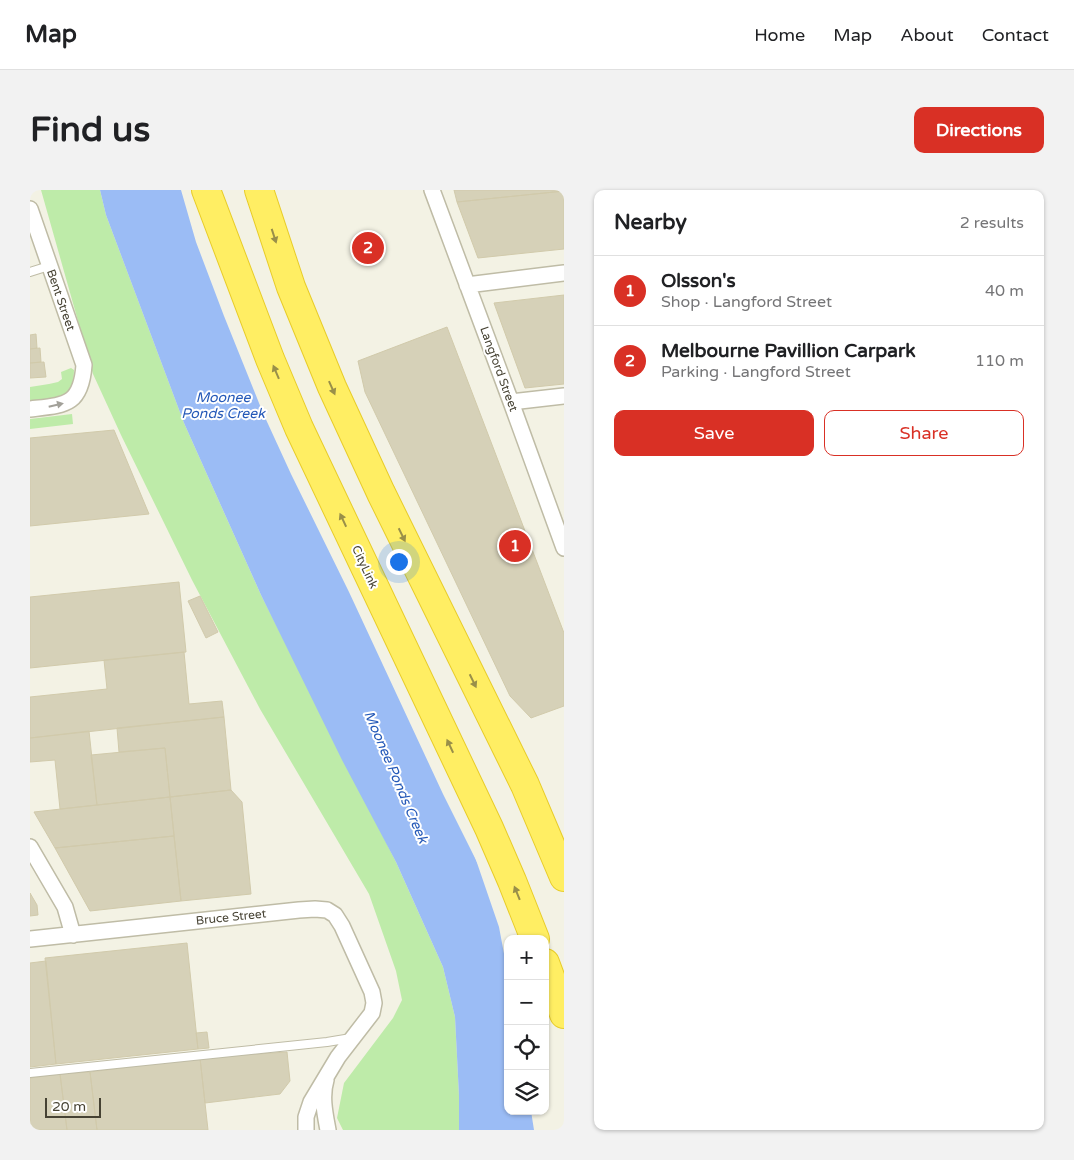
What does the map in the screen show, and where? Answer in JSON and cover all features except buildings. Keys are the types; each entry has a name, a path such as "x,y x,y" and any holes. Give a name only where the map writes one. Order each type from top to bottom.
{"highway":[{"name":"CityLink","path":"206,190 270,359 299,428 489,828 534,935"},
{"path":"259,190 291,286 332,387 381,493 524,785 564,877"},
{"path":"549,974 564,1014"}],"street":[{"name":"Langford Street","path":"432,190 564,548"},
{"name":"Bent Street","path":"30,208 84,365 78,391 70,401 56,406 30,409"},
{"path":"467,285 564,273"},
{"path":"511,402 564,396"},
{"path":"30,847 65,907 73,935"},
{"name":"Bruce Street","path":"30,939 316,908 327,910 334,915 342,926 372,992 374,1003 372,1013 353,1038"},
{"path":"306,1130 306,1117 310,1102 342,1051 353,1038"},
{"path":"328,1074 324,1093 324,1111 328,1130"}],"lane":[{"path":"30,272 49,266"},
{"path":"30,1073 353,1038"}],"green space":[{"path":"41,190 100,190 106,215 184,423 261,595 396,862 443,967 455,1017 459,1130 343,1130 337,1118 344,1083 393,1018 402,1000 396,971 369,894 260,709 192,580 93,374"},
{"path":"71,368 74,370 73,381 65,396 30,404 30,387 58,382 62,379 61,372"},
{"path":"72,414 73,424 30,429 30,419"}],"water":[{"name":"Moonee Ponds Creek","path":"100,190 187,190 225,299 306,491 475,857 499,927 504,954 504,1115 532,1115 534,1130 459,1130 455,1017 443,967 396,862 342,760 261,595 184,423 106,215"}],"pier":[{"path":"181,190 190,190 228,298 309,490 478,856 487,882 443,794 263,413 196,242"}],"place":[{"name":"Melbourne Pavillion Carpark","path":"368,248"},
{"name":"Olsson's","path":"515,546"}]}
